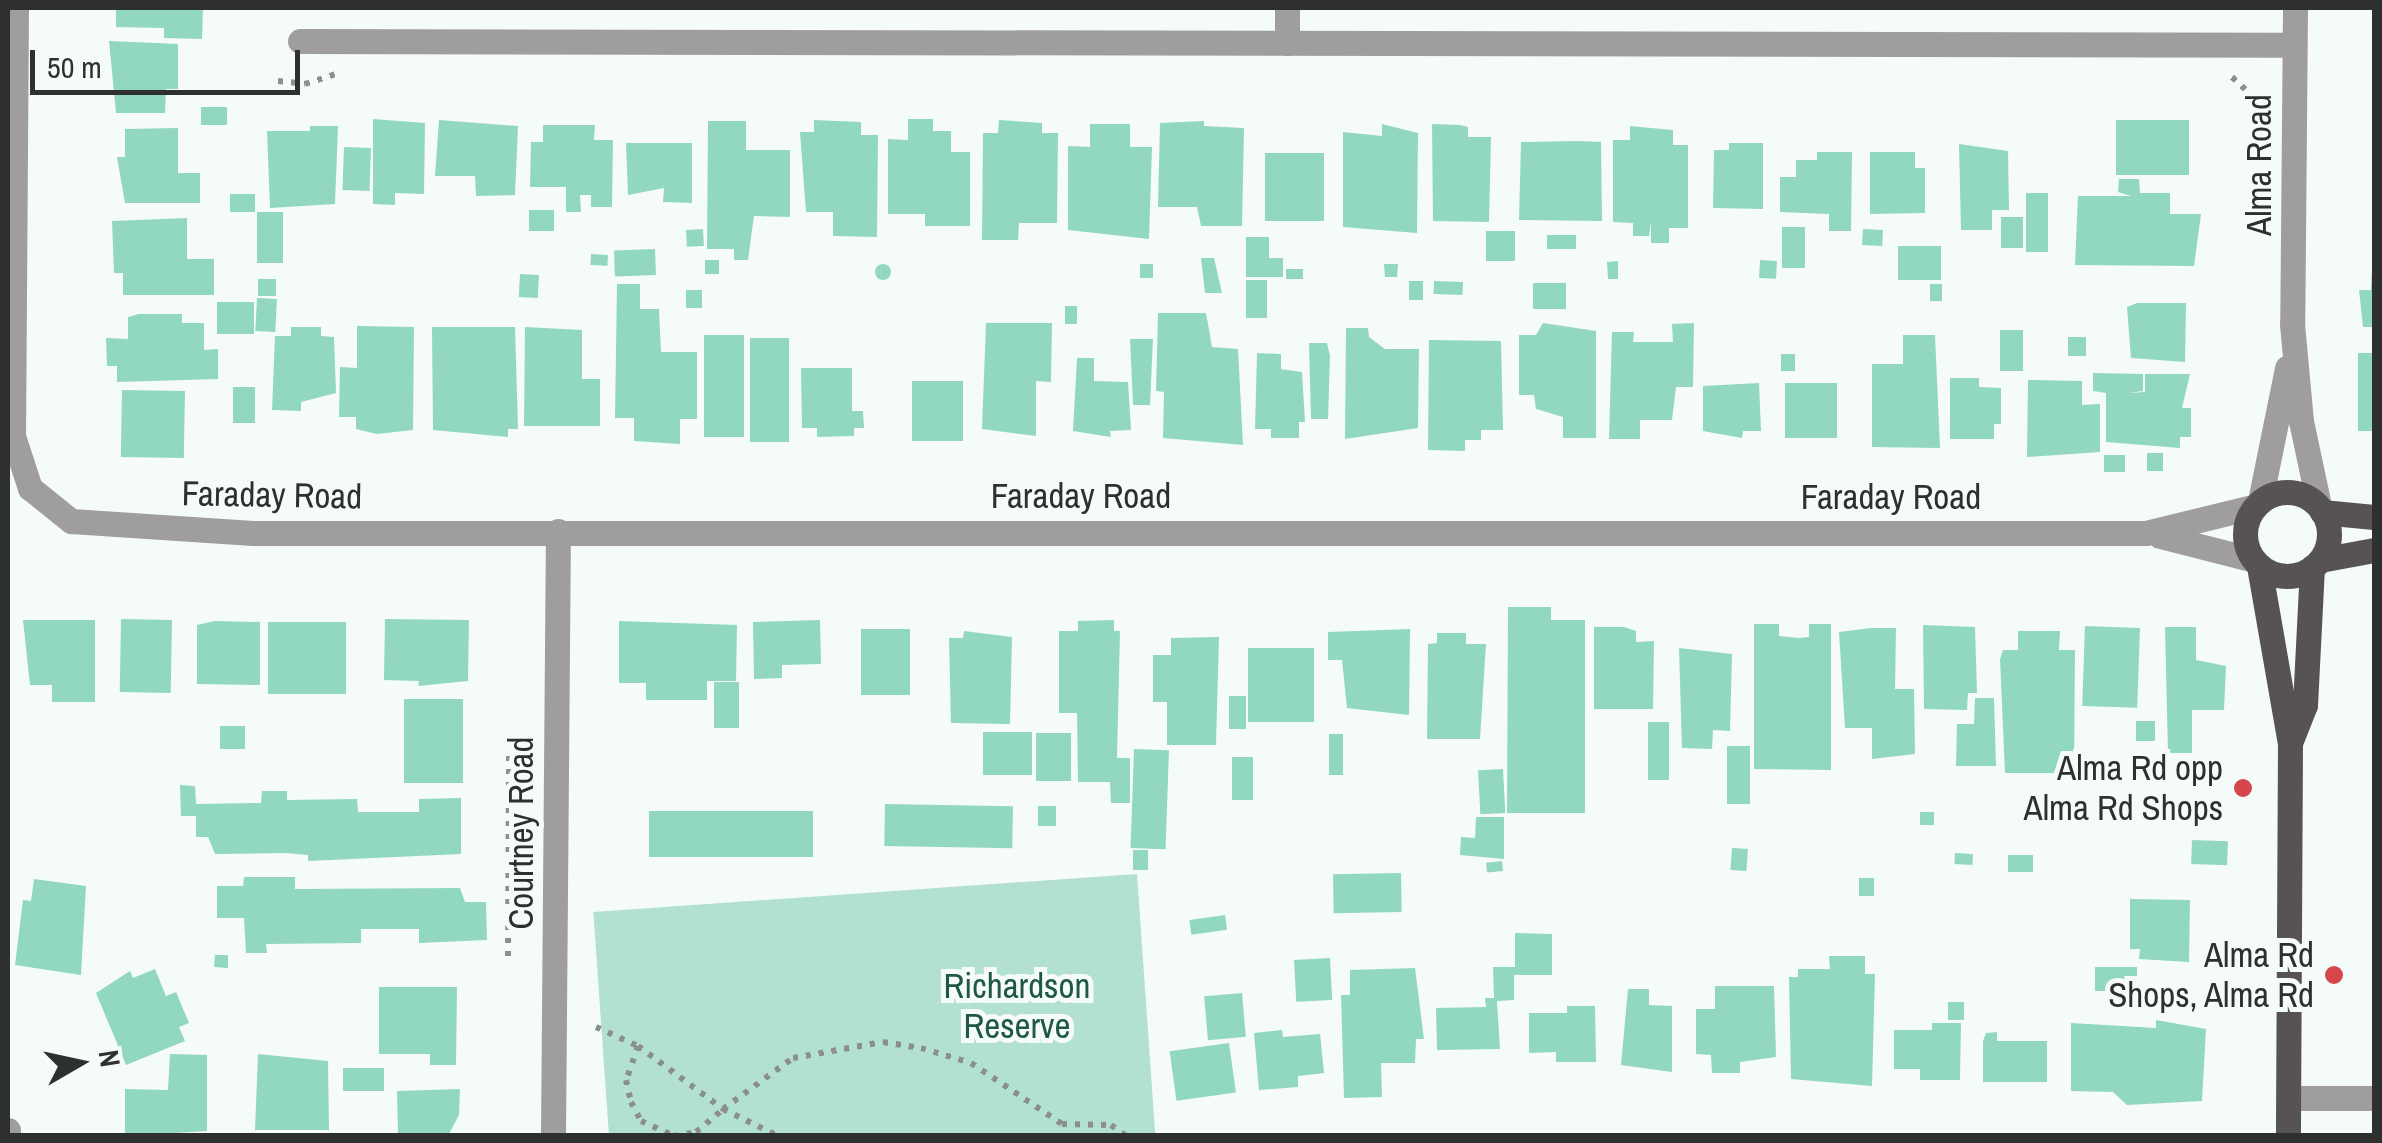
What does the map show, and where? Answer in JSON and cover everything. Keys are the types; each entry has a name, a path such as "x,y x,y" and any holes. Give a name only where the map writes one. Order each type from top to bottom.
{"main road":[{"path":"2288,1136 2290,743 2256,563 2245,532 2258,503 2297,492 2321,509 2374,517"},
{"path":"2290,743 2305,705 2316,564 2328,540 2321,509"},
{"path":"2256,563 2284,576 2374,550"}],"street":[{"path":"12,37 16,8"},
{"path":"1287,43 1288,8"},
{"name":"Alma Road","path":"2295,8 2292,324 2301,421 2321,509"},
{"name":"Faraday Road","path":"12,37 12,407 18,465 30,488 70,521 253,533 2146,533 2258,503"},
{"path":"300,41 2294,46"},
{"name":"Alma Road","path":"2258,503 2277,443 2292,324"},
{"name":"Courtney Road","path":"553,1136 558,531"},
{"name":"Faraday Road","path":"2146,533 2256,563"},
{"path":"2288,1098 2374,1098"}],"path":[{"path":"508,956 509,752"},
{"path":"596,1027 638,1046 723,1109 778,1136"},
{"path":"638,1046 626,1080 631,1102 642,1120 674,1136 696,1132 792,1058 883,1042 971,1063 1062,1124 1111,1125 1126,1136"}],"green space":[{"name":"Richardson Reserve","path":"1137,874 1155,1135 609,1136 593,912"}],"building":[{"path":"116,8 203,8 202,39 164,38 164,28 116,27"},
{"path":"109,41 178,44 178,89 166,89 165,113 116,113"},
{"path":"201,107 227,107 227,125 201,125"},
{"path":"373,119 425,123 424,194 395,193 395,205 373,204"},
{"path":"908,119 933,119 933,131 951,131 951,152 970,152 970,226 925,226 925,214 888,214 888,139 908,140"},
{"path":"439,120 518,126 515,195 476,196 475,176 435,176"},
{"path":"814,120 861,122 861,135 878,135 877,237 833,236 833,212 806,212 800,132 814,132"},
{"path":"999,120 1042,123 1042,133 1058,133 1057,223 1019,223 1018,240 982,240 983,133 998,133"},
{"path":"2116,120 2189,120 2189,175 2116,175"},
{"path":"708,121 746,121 746,150 790,150 790,217 754,216 748,260 734,260 734,249 707,249"},
{"path":"1204,121 1204,126 1244,128 1242,226 1201,226 1197,207 1158,207 1160,123"},
{"path":"1090,124 1130,124 1130,147 1152,147 1149,239 1068,230 1068,146 1090,147"},
{"path":"1382,124 1418,133 1417,233 1343,227 1343,132 1382,136"},
{"path":"1432,124 1460,125 1468,127 1468,137 1491,137 1489,222 1433,221"},
{"path":"543,125 595,125 594,140 613,140 612,207 591,207 591,195 580,195 581,212 566,212 566,187 530,187 531,142 543,142"},
{"path":"310,126 338,126 335,204 270,208 267,131 310,131"},
{"path":"1630,126 1673,130 1673,145 1688,145 1688,228 1669,228 1669,243 1651,243 1651,222 1649,236 1633,236 1633,223 1613,222 1613,140 1630,140"},
{"path":"178,128 178,173 200,173 200,203 125,203 117,157 125,157 125,129"},
{"path":"1521,142 1601,142 1602,221 1519,220"},
{"path":"626,143 692,143 692,203 663,202 664,188 628,195"},
{"path":"1729,143 1763,143 1763,209 1713,208 1714,150 1729,150"},
{"path":"1959,144 2008,151 2009,210 1992,210 1992,230 1961,230"},
{"path":"344,147 371,148 369,191 342,190"},
{"path":"1817,152 1852,152 1851,231 1829,231 1829,214 1780,212 1780,177 1796,177 1796,160 1817,160"},
{"path":"1870,152 1915,152 1915,168 1925,168 1925,213 1870,214"},
{"path":"1265,153 1324,153 1324,221 1265,221"},
{"path":"2119,179 2139,179 2140,193 2170,193 2170,214 2201,214 2194,266 2075,265 2078,196 2131,196 2118,192"},
{"path":"2026,193 2048,193 2048,252 2026,252"},
{"path":"230,194 255,194 255,212 230,212"},
{"path":"529,210 554,210 554,231 529,231"},
{"path":"257,212 283,212 283,263 257,263"},
{"path":"2001,217 2023,217 2023,248 2001,248"},
{"path":"187,218 187,259 214,259 214,295 123,295 123,273 114,273 112,221"},
{"path":"1782,227 1805,227 1805,268 1782,268"},
{"path":"703,229 704,246 687,247 686,230"},
{"path":"1863,229 1883,230 1882,246 1862,245"},
{"path":"1486,231 1515,231 1515,261 1486,261"},
{"path":"1547,235 1576,235 1576,249 1547,249"},
{"path":"1246,237 1269,237 1269,258 1283,258 1283,277 1246,277"},
{"path":"1898,246 1941,246 1941,280 1898,280"},
{"path":"655,249 656,275 615,276 614,250"},
{"path":"591,254 608,255 607,266 590,265"},
{"path":"1201,258 1214,258 1222,293 1205,293"},
{"path":"705,260 719,260 719,274 705,274"},
{"path":"1760,260 1777,261 1776,279 1759,278"},
{"path":"1618,261 1618,279 1608,279 1607,262"},
{"path":"883,264 891,272 883,280 875,272"},
{"path":"1140,264 1153,264 1153,278 1140,278"},
{"path":"1384,264 1398,264 1397,277 1385,277"},
{"path":"2371,267 2374,327 2363,327 2359,290 2371,290"},
{"path":"1286,269 1303,269 1303,279 1286,279"},
{"path":"520,274 539,275 538,298 519,297"},
{"path":"258,279 276,279 276,296 258,296"},
{"path":"1246,280 1267,280 1267,318 1246,318"},
{"path":"1409,281 1423,281 1423,300 1409,300"},
{"path":"1434,281 1463,282 1463,295 1434,294"},
{"path":"1533,283 1566,283 1566,309 1533,309"},
{"path":"617,284 640,284 640,309 659,309 661,352 697,352 697,419 680,419 680,444 634,441 634,418 615,418"},
{"path":"1930,284 1942,284 1942,301 1930,301"},
{"path":"686,290 702,290 702,308 686,308"},
{"path":"257,298 277,299 275,332 255,331"},
{"path":"217,302 254,302 254,334 217,334"},
{"path":"2137,303 2186,303 2185,362 2131,358 2127,307"},
{"path":"1065,306 1077,306 1077,324 1065,324"},
{"path":"1158,313 1206,313 1212,347 1238,349 1243,445 1163,438 1164,392 1156,391"},
{"path":"182,314 182,323 204,323 204,350 218,349 218,379 117,382 117,366 107,366 106,338 128,339 128,317"},
{"path":"986,323 1052,323 1051,382 1036,381 1036,436 982,429"},
{"path":"1543,323 1596,331 1596,438 1563,438 1563,417 1536,409 1534,395 1519,395 1519,335 1536,335"},
{"path":"1694,323 1693,387 1676,387 1672,420 1640,420 1640,439 1609,439 1612,332 1634,332 1633,342 1673,342 1672,324"},
{"path":"357,326 414,327 413,430 377,434 356,429 356,417 339,417 340,367 357,368"},
{"path":"291,327 321,327 321,336 334,337 336,393 301,402 301,411 272,410 275,336 291,336"},
{"path":"432,327 515,327 518,429 508,429 508,437 433,430"},
{"path":"525,327 582,330 582,379 600,379 600,426 524,426"},
{"path":"1346,328 1368,328 1369,337 1385,349 1419,349 1418,428 1345,439"},
{"path":"2000,330 2023,330 2023,371 2000,371"},
{"path":"704,335 744,335 744,437 704,437"},
{"path":"1903,335 1935,335 1940,448 1872,447 1872,364 1903,364"},
{"path":"2068,337 2086,337 2086,356 2068,356"},
{"path":"750,338 789,338 789,442 750,442"},
{"path":"1130,339 1153,339 1150,405 1133,405"},
{"path":"1429,340 1501,341 1503,430 1481,430 1481,440 1465,440 1465,451 1428,450"},
{"path":"1309,343 1327,343 1328,419 1311,419"},
{"path":"1257,353 1281,354 1281,369 1302,372 1305,422 1299,422 1299,438 1271,438 1271,429 1255,429"},
{"path":"2358,353 2374,353 2374,431 2358,431"},
{"path":"1781,354 1795,354 1795,371 1781,371"},
{"path":"1077,358 1094,358 1094,381 1128,382 1131,430 1110,431 1111,437 1073,431"},
{"path":"801,368 852,368 852,411 863,411 864,428 854,428 854,436 817,437 817,428 802,428"},
{"path":"2093,373 2143,374 2143,391 2128,393 2145,392 2145,374 2190,374 2182,408 2191,408 2191,437 2180,437 2180,448 2106,442 2106,393 2093,391"},
{"path":"1950,378 1979,378 1979,387 2001,388 2001,424 1994,424 1994,439 1950,439"},
{"path":"2028,380 2082,381 2082,405 2100,404 2100,452 2027,457"},
{"path":"912,381 963,381 963,441 912,441"},
{"path":"1759,383 1761,431 1743,431 1742,438 1703,431 1703,386"},
{"path":"1785,383 1837,383 1837,438 1785,438"},
{"path":"233,387 255,387 255,423 233,423"},
{"path":"122,390 185,391 184,458 121,457"},
{"path":"2147,453 2163,453 2163,471 2147,471"},
{"path":"2104,455 2125,455 2125,472 2104,472"},
{"path":"1508,607 1551,607 1551,620 1585,620 1585,813 1507,813"},
{"path":"121,619 172,620 171,693 120,692"},
{"path":"385,619 469,620 468,681 418,686 419,681 384,680"},
{"path":"23,620 95,620 95,702 52,702 52,685 30,685"},
{"path":"820,620 821,664 782,665 782,678 754,679 753,622"},
{"path":"1114,620 1114,631 1120,631 1117,758 1130,758 1130,803 1111,803 1110,782 1078,782 1077,713 1059,713 1059,631 1078,631 1078,621"},
{"path":"215,621 260,622 260,685 197,684 197,625"},
{"path":"619,621 737,625 736,681 707,681 707,700 646,700 646,683 619,683"},
{"path":"268,622 346,622 346,694 268,694"},
{"path":"1754,624 1779,624 1779,636 1798,638 1809,637 1809,624 1831,624 1831,770 1754,769"},
{"path":"1923,625 1975,627 1977,693 1968,693 1967,710 1924,709"},
{"path":"2085,626 2140,628 2137,708 2082,706"},
{"path":"1594,627 1624,627 1636,631 1636,642 1654,641 1653,709 1594,709"},
{"path":"2165,627 2196,627 2196,660 2226,666 2224,710 2192,710 2192,753 2168,753"},
{"path":"1896,628 1895,689 1914,689 1915,754 1872,759 1872,728 1845,728 1839,632"},
{"path":"861,629 910,629 910,695 861,695"},
{"path":"1410,629 1409,715 1347,708 1342,660 1328,660 1328,632"},
{"path":"964,631 1012,637 1010,724 951,723 949,638 963,638"},
{"path":"2018,631 2060,631 2059,650 2075,650 2074,773 2005,773 2000,659 2003,650 2018,650"},
{"path":"1437,633 1466,633 1466,644 1486,644 1480,739 1427,739 1428,644 1437,643"},
{"path":"1219,637 1216,745 1167,745 1167,702 1153,702 1153,655 1171,655 1171,638"},
{"path":"1248,648 1314,648 1314,722 1248,722"},
{"path":"1679,648 1732,654 1730,731 1713,730 1712,749 1682,748"},
{"path":"714,682 739,682 739,728 714,728"},
{"path":"1229,696 1246,696 1246,729 1229,729"},
{"path":"1975,698 1994,698 1996,766 1956,766 1957,724 1974,724"},
{"path":"404,699 463,699 463,783 404,783"},
{"path":"2136,721 2155,721 2155,741 2136,741"},
{"path":"1648,722 1669,722 1669,780 1648,780"},
{"path":"220,726 245,726 245,749 220,749"},
{"path":"983,732 1032,732 1032,775 983,775"},
{"path":"1036,733 1071,733 1071,781 1036,781"},
{"path":"1329,734 1343,734 1343,775 1329,775"},
{"path":"1727,746 1750,746 1750,804 1727,804"},
{"path":"1134,749 1169,750 1166,849 1131,848"},
{"path":"1232,757 1253,757 1253,800 1232,800"},
{"path":"1503,769 1505,813 1480,814 1478,770"},
{"path":"180,785 195,786 196,804 261,803 262,791 287,791 287,800 357,799 358,812 419,812 419,799 461,798 461,854 308,861 308,855 285,853 215,854 208,837 196,837 196,816 181,816"},
{"path":"885,804 1013,806 1012,848 884,846"},
{"path":"1038,806 1056,806 1056,826 1038,826"},
{"path":"649,811 813,811 813,857 649,857"},
{"path":"1920,812 1934,812 1934,825 1920,825"},
{"path":"1476,817 1504,817 1504,859 1460,855 1461,837 1475,838"},
{"path":"2192,840 2228,841 2227,865 2191,864"},
{"path":"1732,848 1748,849 1746,871 1730,870"},
{"path":"1133,850 1148,850 1148,870 1133,870"},
{"path":"1955,853 1973,854 1972,865 1954,864"},
{"path":"2008,855 2033,855 2033,872 2008,872"},
{"path":"1502,861 1503,871 1487,873 1486,863"},
{"path":"1401,873 1402,912 1334,913 1333,874"},
{"path":"244,877 295,877 295,889 460,888 465,902 486,902 487,940 419,943 419,929 361,929 361,943 266,944 267,953 246,953 244,918 217,918 217,886 243,886"},
{"path":"1859,878 1874,878 1874,896 1859,896"},
{"path":"34,879 86,886 81,975 15,965 23,900 31,901"},
{"path":"2130,899 2190,900 2189,962 2139,959 2140,949 2130,949"},
{"path":"1225,915 1227,930 1191,935 1189,920"},
{"path":"1515,933 1552,934 1552,975 1514,975 1514,1000 1497,1001 1500,1049 1437,1050 1436,1008 1486,1007 1485,998 1494,998 1493,967 1515,967"},
{"path":"215,955 228,955 228,968 214,967"},
{"path":"1829,956 1865,956 1865,974 1875,974 1872,1086 1791,1079 1789,977 1798,977 1798,969 1830,969"},
{"path":"1330,958 1332,1000 1296,1002 1294,960"},
{"path":"2095,967 2137,967 2137,991 2095,991"},
{"path":"1415,968 1424,1039 1416,1039 1415,1063 1381,1063 1382,1097 1344,1098 1341,995 1350,995 1350,970"},
{"path":"155,969 166,996 176,992 189,1023 179,1027 185,1041 126,1065 96,993 130,971 133,978"},
{"path":"1715,986 1774,986 1776,1057 1740,1062 1740,1073 1712,1073 1711,1055 1696,1054 1696,1009 1715,1009"},
{"path":"379,987 457,987 456,1065 430,1065 430,1054 379,1054"},
{"path":"1628,989 1649,989 1649,1005 1672,1006 1672,1072 1621,1065"},
{"path":"1242,993 1246,1037 1208,1040 1204,996"},
{"path":"1948,1002 1964,1002 1964,1020 1948,1020"},
{"path":"1567,1006 1595,1006 1596,1062 1556,1062 1556,1052 1529,1053 1529,1013 1567,1013"},
{"path":"2156,1020 2206,1029 2202,1101 2127,1105 2113,1092 2071,1091 2071,1023 2156,1028"},
{"path":"1932,1023 1961,1023 1960,1080 1920,1080 1920,1069 1894,1069 1894,1030 1932,1030"},
{"path":"1282,1030 1283,1037 1320,1034 1324,1073 1298,1076 1298,1087 1259,1090 1254,1033"},
{"path":"1997,1032 1997,1041 2047,1041 2047,1082 1983,1082 1983,1041 1986,1033"},
{"path":"1229,1043 1236,1093 1177,1101 1170,1051"},
{"path":"170,1054 207,1055 207,1131 125,1136 125,1089 168,1090"},
{"path":"258,1054 328,1061 329,1130 255,1130"},
{"path":"343,1068 384,1068 384,1091 343,1091"},
{"path":"460,1089 459,1115 448,1136 398,1133 397,1091"}],"place":[{"name":"Alma Rd opp Alma Rd Shops","path":"2243,788"},
{"name":"Alma Rd Shops, Alma Rd","path":"2334,975"}]}
